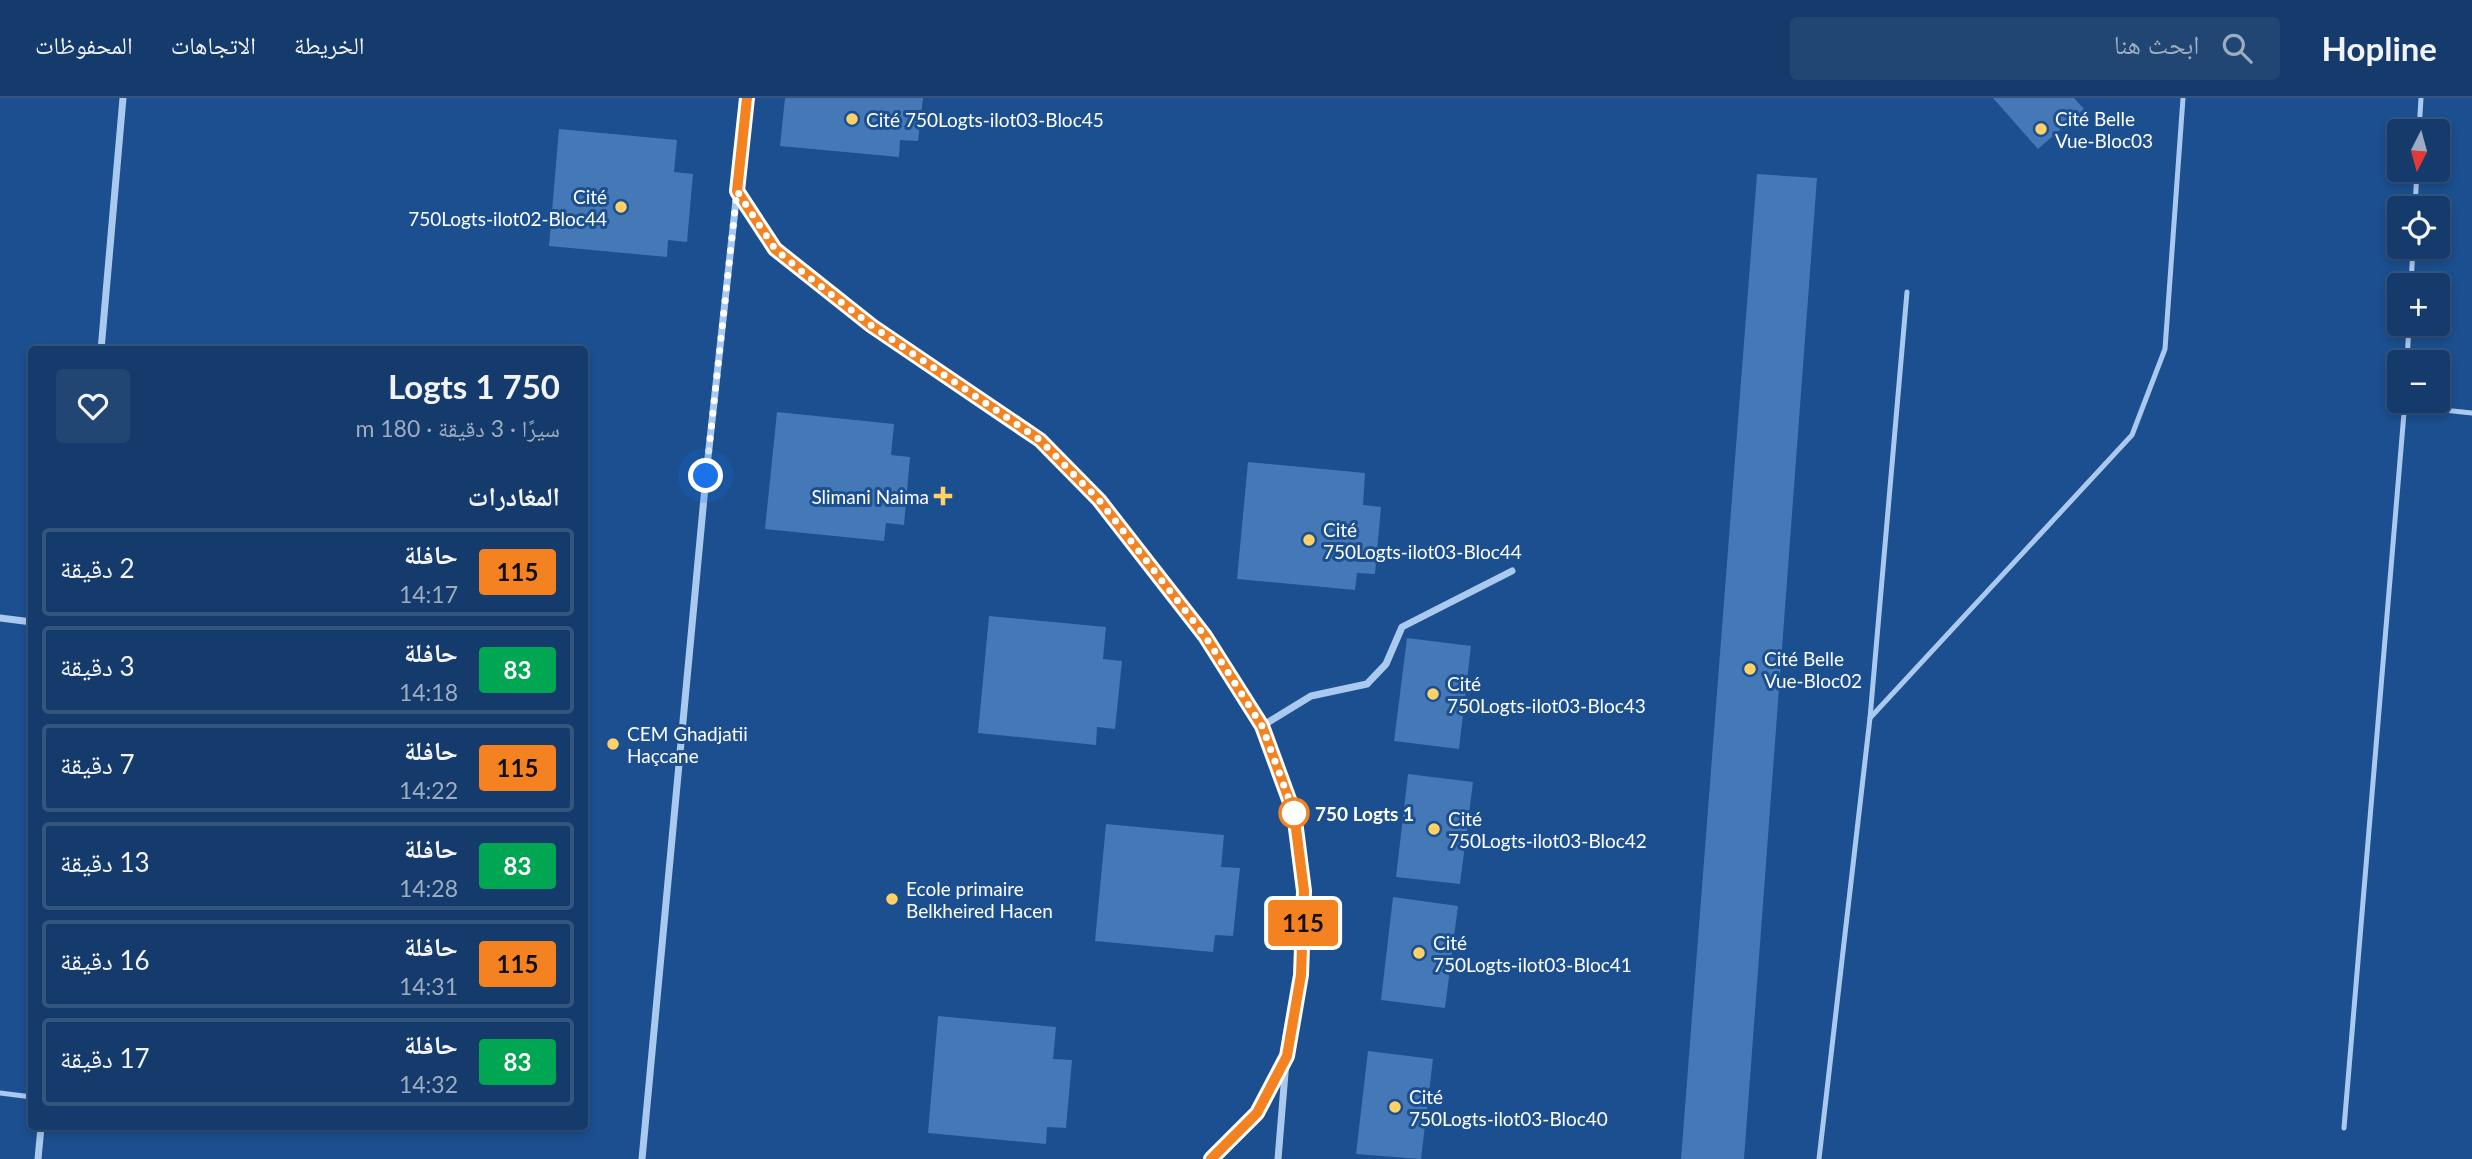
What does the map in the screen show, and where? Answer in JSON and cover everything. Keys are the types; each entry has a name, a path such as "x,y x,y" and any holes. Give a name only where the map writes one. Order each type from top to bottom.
{"street":[{"path":"101,346 123,98"},
{"path":"642,1159 705,490 747,98"},
{"path":"737,191 775,249 784,257 872,326 1040,440 1099,500 1205,636 1262,726 1294,813 1304,891 1301,975 1287,1056 1278,1159"},
{"path":"1262,726 1311,696 1367,684 1386,664 1402,627 1512,571"},
{"path":"0,618 28,622"},
{"path":"1211,1159 1257,1113 1287,1056"},
{"path":"38,1159 41,1130"}],"lane":[{"path":"1870,718 2132,435 2165,349 2183,98"},
{"path":"2420,119 2421,98"},
{"path":"1819,1159 1870,718 1907,292"},
{"path":"2450,410 2472,413"},
{"path":"2344,1128 2404,413"},
{"path":"0,1093 28,1096"}],"building":[{"name":"Cité 750Logts-ilot03-Bloc45","path":"785,98 923,98 918,141 900,140 899,157 780,146"},
{"name":"Cité Belle Vue-Bloc03","path":"1993,98 2074,98 2084,109 2038,149"},
{"name":"Cité 750Logts-ilot02-Bloc44","path":"559,129 677,140 674,172 693,174 687,242 668,240 667,257 549,246"},
{"name":"Cité Belle Vue-Bloc02","path":"1757,174 1817,178 1744,1159 1681,1159"},
{"path":"777,412 894,424 891,455 910,457 904,525 886,523 884,541 765,529"},
{"name":"Cité 750Logts-ilot03-Bloc44","path":"1248,462 1365,473 1363,505 1381,507 1375,574 1357,573 1355,590 1237,579"},
{"path":"989,616 1106,627 1103,659 1122,661 1115,729 1097,727 1096,745 978,733"},
{"name":"Cité 750Logts-ilot03-Bloc43","path":"1407,638 1471,646 1459,749 1394,741"},
{"name":"Cité 750Logts-ilot03-Bloc42","path":"1408,774 1473,782 1460,884 1396,877"},
{"path":"1106,824 1224,835 1221,867 1240,868 1233,936 1215,935 1213,952 1095,941"},
{"name":"Cité 750Logts-ilot03-Bloc41","path":"1393,897 1458,906 1445,1008 1381,1000"},
{"path":"938,1016 1056,1027 1053,1059 1072,1060 1066,1128 1047,1127 1046,1144 928,1133"},
{"name":"Cité 750Logts-ilot03-Bloc40","path":"1368,1051 1433,1059 1421,1159 1356,1154"}],"bus line":[{"name":"115","path":"747,98 737,191 775,249 819,287 872,326 1040,440 1099,500 1205,636 1262,726 1294,813 1304,891 1301,975 1287,1056 1257,1113 1211,1159"}],"place":[{"name":"Cité 750Logts-ilot03-Bloc45","path":"852,119"},
{"name":"Cité Belle Vue-Bloc03","path":"2041,129"},
{"name":"Cité 750Logts-ilot02-Bloc44","path":"621,207"},
{"name":"Slimani Naima","path":"943,496"},
{"name":"Cité 750Logts-ilot03-Bloc44","path":"1309,540"},
{"name":"Cité Belle Vue-Bloc02","path":"1750,669"},
{"name":"Cité 750Logts-ilot03-Bloc43","path":"1433,694"},
{"name":"CEM Ghadjatii Haçcane","path":"613,744"},
{"name":"750 Logts 1","path":"1294,813"},
{"name":"Cité 750Logts-ilot03-Bloc42","path":"1434,829"},
{"name":"Ecole primaire Belkheired Hacen","path":"892,899"},
{"name":"Cité 750Logts-ilot03-Bloc41","path":"1419,953"},
{"name":"Cité 750Logts-ilot03-Bloc40","path":"1395,1107"}],"route":[{"path":"706,476 737,191 775,249 819,287 1040,440 1099,500 1205,636 1262,726 1294,813"}]}
